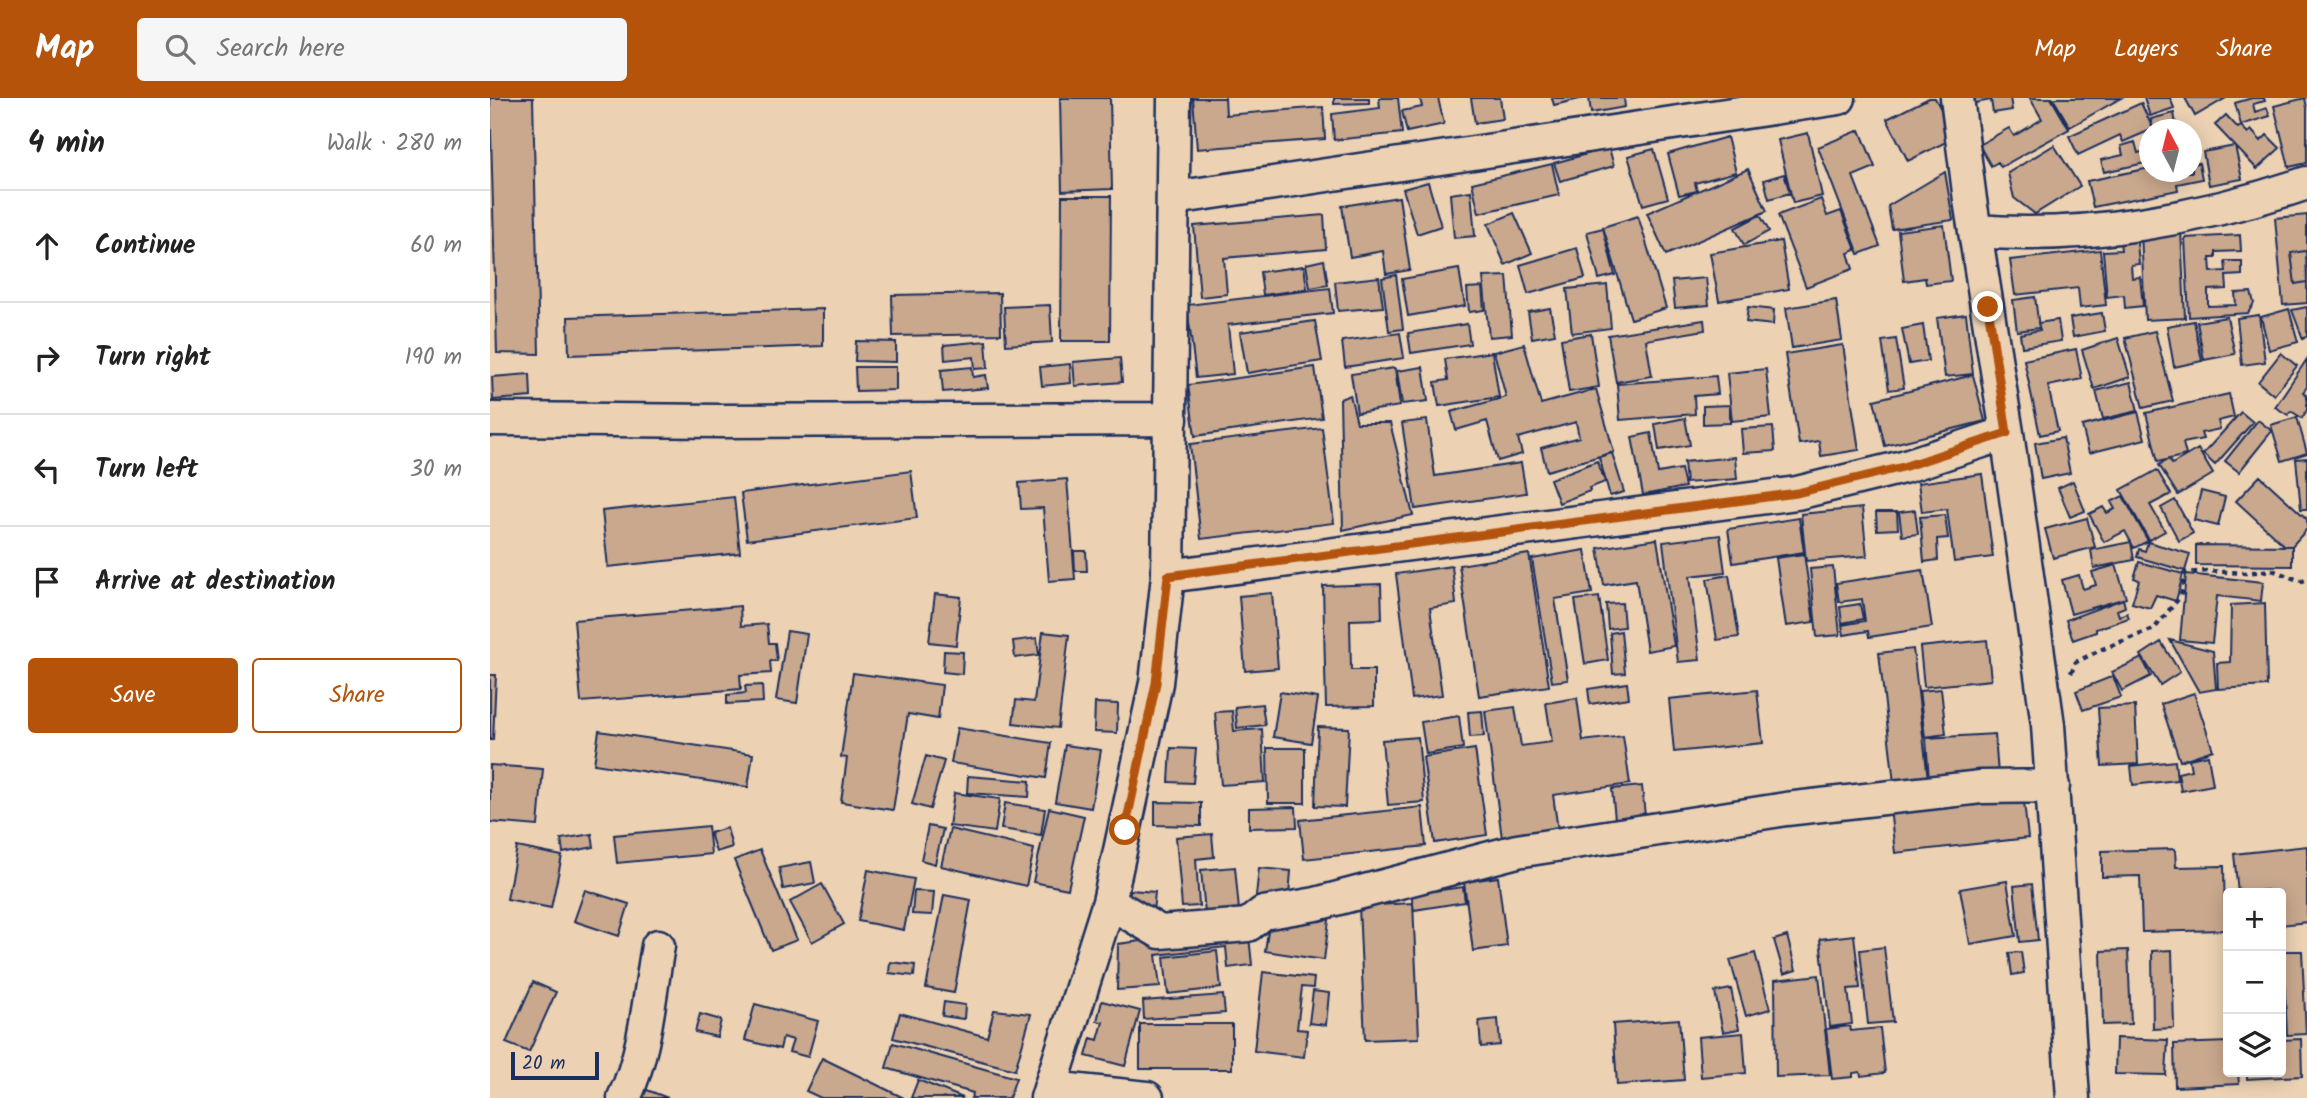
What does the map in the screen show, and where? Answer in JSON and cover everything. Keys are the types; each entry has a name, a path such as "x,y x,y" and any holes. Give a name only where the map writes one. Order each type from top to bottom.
{"street":[{"path":"1147,1098 1049,1093 1109,902 1156,683 1168,576 1174,98"},
{"path":"1174,198 1839,98"},
{"path":"1957,98 2048,724 2073,1098"},
{"path":"1976,231 2012,234 2088,231 2222,208 2307,183"},
{"path":"490,419 1171,419"},
{"path":"1168,576 1797,493 1903,467 2007,433"},
{"path":"1109,902 1160,932 1248,925 1263,914 1316,904 1517,851 1786,809 1981,787 2053,786"},
{"path":"624,1098 633,1079 643,1037 658,946"}],"path":[{"path":"2070,675 2076,663 2123,639 2154,629 2179,598 2185,573 2246,573 2272,570 2307,580"}],"building":[{"path":"490,98 533,98 539,354 497,353"},
{"path":"1060,98 1110,98 1112,189 1062,191"},
{"path":"1193,98 1225,98 1226,115 1323,107 1325,139 1197,149"},
{"path":"1334,98 1369,98 1369,103 1334,104"},
{"path":"1379,98 1398,98 1402,133 1334,140 1332,114 1380,108"},
{"path":"1420,98 1438,98 1444,124 1407,132 1402,111 1422,107"},
{"path":"1471,98 1500,98 1503,119 1475,123"},
{"path":"1552,98 1584,98 1554,105"},
{"path":"1589,98 1624,98 1625,107 1591,113"},
{"path":"1929,98 1935,98 1956,137 1908,161 1887,119"},
{"path":"1975,98 2010,98 2012,110 1993,113 1991,100 1975,103"},
{"path":"2030,98 2051,98 2069,129 2001,167 1998,162 1991,166 1979,145 2009,128 2014,136 2042,119"},
{"path":"2053,98 2121,98 2070,127"},
{"path":"2144,98 2170,98 2174,108 2150,116"},
{"path":"2185,98 2226,98 2195,116"},
{"path":"2264,98 2265,101 2253,104 2255,112 2267,108 2270,116 2241,125 2235,103"},
{"path":"2305,98 2307,163 2289,167 2274,106"},
{"path":"2141,103 2148,119 2139,119 2139,135 2123,142 2120,135 2078,155 2069,136"},
{"path":"2174,113 2175,119 2151,119"},
{"path":"2226,115 2238,128 2241,126 2248,133 2251,130 2261,141 2267,135 2280,148 2257,169 2215,125"},
{"path":"1860,130 1875,167 1853,176 1880,246 1859,254 1818,147"},
{"path":"1808,133 1822,196 1793,203 1778,140"},
{"path":"1727,137 1736,172 1695,183 1697,191 1679,195 1668,154"},
{"path":"2135,142 2139,164 2104,172 2101,160 2123,155 2121,146"},
{"path":"2054,145 2080,186 2035,214 2014,198 2008,173"},
{"path":"2235,146 2242,179 2209,185 2203,152"},
{"path":"1609,148 1614,166 1560,181 1554,163"},
{"path":"1654,149 1668,198 1643,205 1628,156"},
{"path":"1552,164 1559,195 1479,213 1472,183"},
{"path":"1748,169 1767,211 1666,255 1647,213"},
{"path":"2139,170 2139,182 2187,182 2177,184 2178,190 2093,207 2087,181"},
{"path":"1945,172 1953,220 1892,229 1888,206"},
{"path":"1784,174 1790,193 1769,199 1764,180"},
{"path":"1428,182 1441,226 1417,234 1403,189"},
{"path":"1471,191 1475,236 1454,238 1450,194"},
{"path":"1062,196 1111,196 1110,341 1061,341"},
{"path":"1399,197 1410,270 1386,274 1383,251 1350,257 1342,206"},
{"path":"1821,199 1827,216 1841,211 1856,250 1848,253 1853,269 1806,287 1778,215"},
{"path":"1514,213 1532,253 1505,265 1488,224"},
{"path":"1324,215 1326,249 1224,258 1227,294 1200,297 1194,226"},
{"path":"1760,215 1769,231 1744,245 1735,228"},
{"path":"2307,215 2307,303 2283,305 2275,218"},
{"path":"1638,216 1666,308 1631,319 1603,227"},
{"path":"1944,225 1951,281 1926,284 1925,278 1904,281 1898,231"},
{"path":"1603,228 1615,275 1599,279 1587,232"},
{"path":"2181,230 2185,318 2145,320 2141,232"},
{"path":"2136,232 2139,264 2131,265 2132,278 2140,277 2143,306 2125,308 2124,295 2107,297 2103,251 2121,250 2119,233"},
{"path":"2240,235 2241,251 2216,252 2216,258 2210,258 2211,272 2226,271 2225,261 2242,261 2242,275 2226,276 2227,289 2208,290 2208,306 2236,305 2235,293 2251,292 2254,303 2248,313 2189,317 2185,238"},
{"path":"1781,241 1789,289 1719,301 1710,253"},
{"path":"1577,248 1585,278 1528,294 1520,265"},
{"path":"2100,250 2106,305 2080,308 2078,288 2015,295 2010,260"},
{"path":"2306,251 2307,282 2295,284 2291,253"},
{"path":"1324,260 1328,285 1310,288 1306,264"},
{"path":"1304,266 1307,289 1263,295 1260,272"},
{"path":"1459,269 1465,306 1408,316 1402,279"},
{"path":"1396,275 1403,329 1389,331 1382,278"},
{"path":"1507,276 1512,335 1489,337 1483,277"},
{"path":"1379,277 1383,307 1338,311 1335,282"},
{"path":"1706,278 1709,305 1675,308 1672,281"},
{"path":"1607,285 1611,328 1572,333 1567,289"},
{"path":"1482,287 1484,310 1469,312 1467,288"},
{"path":"1330,288 1333,313 1228,325 1233,374 1196,378 1187,305"},
{"path":"1000,293 1001,334 893,336 892,295"},
{"path":"2035,297 2039,328 2017,331 2013,300"},
{"path":"1836,300 1842,340 1792,348 1786,308"},
{"path":"1050,305 1052,342 1006,345 1004,307"},
{"path":"1748,307 1774,310 1773,325 1746,322"},
{"path":"2307,307 2307,336 2303,339 2292,310"},
{"path":"1550,308 1555,334 1532,338 1528,312"},
{"path":"823,309 823,346 569,355 568,317"},
{"path":"2289,309 2298,342 2269,350 2261,317"},
{"path":"2102,313 2105,331 2073,337 2070,318"},
{"path":"1966,314 1973,374 1945,377 1937,318"},
{"path":"2259,315 2265,362 2242,365 2237,318"},
{"path":"2227,317 2235,354 2204,360 2197,322"},
{"path":"1704,320 1705,330 1646,340 1652,376 1616,382 1608,335"},
{"path":"2058,320 2061,341 2022,347 2020,334 2040,330 2038,323"},
{"path":"1315,321 1322,361 1247,373 1240,332"},
{"path":"2194,321 2202,361 2174,367 2167,326"},
{"path":"1467,324 1470,344 1411,353 1408,333"},
{"path":"1923,325 1928,361 1909,364 1902,329"},
{"path":"2155,331 2173,401 2143,408 2125,338"},
{"path":"1400,333 1404,358 1345,367 1342,341"},
{"path":"1591,334 1599,387 1569,392 1561,339"},
{"path":"2118,338 2130,377 2094,389 2082,350"},
{"path":"1896,339 1904,388 1889,390 1882,341"},
{"path":"856,341 896,342 896,362 855,361"},
{"path":"986,341 988,368 975,369 974,357 945,360 944,345"},
{"path":"1524,344 1541,404 1596,389 1614,452 1547,471 1541,448 1579,437 1576,422 1518,438 1522,454 1498,461 1487,421 1456,430 1451,412 1506,397 1494,352"},
{"path":"1843,345 1859,450 1821,456 1819,441 1799,444 1785,354"},
{"path":"2076,349 2082,379 2048,386 2058,431 2040,435 2024,360"},
{"path":"1492,352 1499,397 1439,406 1435,382 1448,380 1445,359"},
{"path":"2281,353 2297,366 2274,395 2258,382"},
{"path":"1120,358 1122,382 1075,386 1073,362"},
{"path":"2307,359 2307,387 2303,392 2307,395 2307,410 2302,418 2291,411 2288,415 2275,407"},
{"path":"1070,364 1071,383 1042,386 1040,367"},
{"path":"855,367 896,367 896,390 856,391"},
{"path":"972,367 973,377 986,375 988,388 943,392 941,370"},
{"path":"1315,367 1322,418 1195,436 1188,385"},
{"path":"1423,367 1428,401 1402,404 1397,371"},
{"path":"1395,368 1400,406 1357,413 1351,374"},
{"path":"1766,369 1771,417 1732,421 1727,373"},
{"path":"530,374 531,397 493,400 492,377"},
{"path":"1973,375 1985,421 1885,446 1874,400"},
{"path":"1716,376 1718,394 1694,396 1695,414 1620,420 1617,384"},
{"path":"2131,382 2138,411 2103,419 2096,391"},
{"path":"2229,394 2234,417 2218,421 2220,429 2201,433 2203,439 2183,443 2186,455 2158,462 2146,413"},
{"path":"1350,395 1357,423 1390,423 1413,515 1343,530 1340,399"},
{"path":"1730,405 1730,423 1703,424 1703,406"},
{"path":"2138,412 2145,439 2089,453 2082,426"},
{"path":"2241,412 2253,422 2215,465 2203,454"},
{"path":"2297,417 2307,453 2282,461 2271,425"},
{"path":"1685,418 1690,445 1659,450 1655,424"},
{"path":"1427,420 1435,476 1521,463 1526,493 1415,509 1402,423"},
{"path":"2258,420 2272,431 2239,472 2225,461"},
{"path":"1773,427 1775,451 1743,453 1741,429"},
{"path":"1322,428 1334,523 1201,539 1190,444"},
{"path":"1651,433 1658,473 1681,469 1685,487 1643,495 1632,437"},
{"path":"2063,438 2070,473 2041,479 2035,443"},
{"path":"2198,449 2213,474 2178,495 2159,465 2169,459 2172,464"},
{"path":"1612,453 1624,492 1610,496 1599,457"},
{"path":"1735,457 1737,479 1686,483 1684,462"},
{"path":"2307,458 2307,509 2301,509 2296,459"},
{"path":"1597,461 1605,482 1559,503 1550,479"},
{"path":"2157,470 2171,494 2150,505 2165,531 2149,540 2121,490"},
{"path":"911,471 917,518 747,540 741,493"},
{"path":"1982,474 1993,557 1954,562 1947,509 1922,512 1918,483"},
{"path":"2260,476 2307,519 2307,529 2292,546 2285,546 2236,501"},
{"path":"1067,479 1075,579 1049,581 1043,508 1021,509 1019,483"},
{"path":"2073,481 2085,511 2070,517 2058,488"},
{"path":"2201,491 2225,497 2218,526 2194,520"},
{"path":"2123,496 2148,541 2134,548 2125,531 2104,542 2089,514 2103,507 2107,513 2115,509 2111,502"},
{"path":"734,497 740,553 608,567 602,511"},
{"path":"2175,500 2193,533 2179,541 2161,508"},
{"path":"1862,508 1867,556 1806,561 1801,514"},
{"path":"1915,510 1918,534 1902,536 1899,512"},
{"path":"1876,512 1897,512 1898,529 1877,530"},
{"path":"1945,515 1948,538 1937,539 1938,560 1924,562 1920,517"},
{"path":"1799,518 1804,552 1733,563 1728,529"},
{"path":"2087,518 2095,547 2053,558 2045,529"},
{"path":"1720,535 1725,572 1690,576 1700,660 1678,662 1663,542"},
{"path":"1657,539 1674,646 1647,651 1636,580 1604,585 1598,548"},
{"path":"2131,542 2134,560 2094,568 2091,550"},
{"path":"2148,542 2190,554 2185,571 2137,557 2139,549 2145,551"},
{"path":"2196,545 2292,546 2292,566 2196,565"},
{"path":"1585,550 1592,593 1555,599 1568,680 1552,682 1532,559"},
{"path":"1074,551 1086,551 1087,571 1075,571"},
{"path":"1529,554 1549,686 1479,696 1459,565"},
{"path":"1804,554 1814,622 1786,626 1776,558"},
{"path":"2139,562 2183,574 2176,601 2156,595 2150,608 2132,603 2139,580 2134,578"},
{"path":"2116,565 2126,598 2071,614 2062,580 2079,575 2083,589 2096,585 2092,572"},
{"path":"1452,566 1456,604 1430,608 1442,695 1412,699 1396,574"},
{"path":"1833,567 1840,635 1817,637 1810,569"},
{"path":"1923,570 1932,627 1869,637 1868,631 1844,635 1842,625 1865,621 1862,599 1839,602 1836,583"},
{"path":"2186,574 2263,582 2261,601 2217,596 2212,643 2180,640"},
{"path":"1729,575 1739,637 1717,640 1707,579"},
{"path":"1381,584 1382,619 1350,620 1351,670 1374,670 1374,706 1326,707 1323,586"},
{"path":"1272,593 1278,668 1245,671 1239,596"},
{"path":"935,594 961,597 956,645 929,642"},
{"path":"1599,597 1608,660 1585,664 1575,600"},
{"path":"2123,599 2125,607 2117,610 2119,616 2127,613 2129,618 2073,640 2066,620"},
{"path":"1622,603 1624,627 1608,629 1606,604"},
{"path":"2265,603 2267,686 2218,689 2217,663 2230,662 2231,605"},
{"path":"1860,604 1863,619 1842,623 1840,607"},
{"path":"740,606 741,626 767,624 769,643 775,643 777,661 770,661 771,673 740,675 741,689 581,702 574,620"},
{"path":"787,631 807,634 797,703 776,700"},
{"path":"1621,631 1625,673 1613,674 1610,633"},
{"path":"1043,632 1069,635 1058,728 1013,723 1016,700 1034,702"},
{"path":"1037,638 1039,655 1015,658 1013,641"},
{"path":"1987,640 1991,680 1924,687 1920,647"},
{"path":"2170,640 2213,651 2216,689 2199,692"},
{"path":"2161,642 2180,672 2160,685 2141,655"},
{"path":"1913,649 1928,779 1894,783 1879,653"},
{"path":"944,651 963,652 962,674 943,672"},
{"path":"2142,658 2151,676 2122,691 2112,672"},
{"path":"853,673 942,685 938,719 908,714 893,810 841,802 847,758 841,757"},
{"path":"490,675 496,675 493,740 490,740"},
{"path":"2113,676 2121,697 2083,710 2076,691"},
{"path":"1627,683 1629,698 1590,704 1588,689"},
{"path":"762,685 763,702 727,704 727,695 746,693 745,686"},
{"path":"1941,689 1946,734 1925,737 1919,691"},
{"path":"1757,690 1763,743 1674,752 1669,699"},
{"path":"1280,692 1318,698 1311,743 1273,737"},
{"path":"2194,693 2213,750 2180,761 2161,704"},
{"path":"1577,698 1583,741 1623,736 1630,784 1553,795 1558,830 1502,838 1485,711 1515,707 1521,746 1552,742 1546,703"},
{"path":"1095,703 1118,704 1117,733 1094,732"},
{"path":"1262,704 1265,725 1237,728 1235,707"},
{"path":"2135,706 2138,764 2102,766 2098,708"},
{"path":"1232,711 1234,731 1262,729 1265,782 1221,785 1215,712"},
{"path":"1482,711 1484,736 1470,737 1468,712"},
{"path":"1459,716 1463,748 1426,754 1421,722"},
{"path":"1318,727 1349,728 1345,807 1315,806"},
{"path":"957,728 1051,743 1046,778 951,763"},
{"path":"599,731 753,754 748,787 594,764"},
{"path":"1995,734 1998,775 1929,780 1926,738"},
{"path":"1418,737 1424,802 1388,805 1382,740"},
{"path":"1065,745 1101,750 1091,808 1055,802"},
{"path":"1171,748 1196,749 1193,783 1169,782"},
{"path":"1267,748 1305,748 1305,803 1268,803"},
{"path":"1475,749 1487,835 1435,843 1423,757"},
{"path":"2208,755 2213,785 2181,791 2178,773 2191,770 2189,759"},
{"path":"926,756 944,761 930,809 912,804"},
{"path":"2175,761 2177,780 2133,785 2131,766"},
{"path":"490,765 543,769 538,826 490,822"},
{"path":"968,776 1030,781 1029,797 967,793"},
{"path":"1642,786 1645,816 1615,819 1612,789"},
{"path":"954,793 1000,799 995,832 949,826"},
{"path":"2023,793 2028,838 1895,853 1890,808"},
{"path":"1155,802 1201,803 1201,826 1155,825"},
{"path":"1005,803 1045,809 1041,835 1001,829"},
{"path":"1296,807 1297,827 1249,828 1249,808"},
{"path":"1422,807 1426,846 1304,859 1300,820"},
{"path":"1049,808 1084,816 1068,889 1033,882"},
{"path":"708,826 711,854 617,863 614,835"},
{"path":"928,826 943,829 935,864 921,860"},
{"path":"727,828 732,847 716,852 710,833"},
{"path":"950,829 1034,849 1026,886 941,866"},
{"path":"592,834 594,847 563,853 561,839"},
{"path":"1212,834 1214,857 1196,859 1199,906 1182,907 1176,837"},
{"path":"2307,846 2307,922 2286,924 2286,888 2237,888 2234,854"},
{"path":"517,847 562,856 551,908 507,899"},
{"path":"2175,849 2176,867 2224,866 2223,930 2142,932 2140,876 2102,877 2102,851"},
{"path":"760,850 797,940 771,950 734,860"},
{"path":"811,862 815,883 783,889 779,868"},
{"path":"1235,867 1239,910 1205,913 1201,870"},
{"path":"1259,868 1291,871 1288,908 1255,905"},
{"path":"868,870 914,879 904,930 858,921"},
{"path":"1498,877 1507,946 1473,951 1464,882"},
{"path":"2007,881 2016,936 1970,944 1960,889"},
{"path":"822,884 844,924 812,942 790,902"},
{"path":"2032,884 2038,940 2020,942 2014,886"},
{"path":"1463,887 1465,902 1414,910 1411,894"},
{"path":"585,890 629,904 619,936 574,921"},
{"path":"1130,890 1155,892 1153,912 1128,909"},
{"path":"914,891 934,892 932,915 912,914"},
{"path":"944,895 971,900 954,993 926,988"},
{"path":"1413,903 1419,1038 1365,1040 1359,906"},
{"path":"1271,912 1329,920 1324,960 1265,951"},
{"path":"1248,927 1252,965 1228,968 1226,947 1156,955 1160,987 1117,990 1118,944"},
{"path":"1854,935 1860,988 1848,989 1852,1024 1830,1027 1820,939"},
{"path":"1787,936 1796,970 1784,974 1774,940"},
{"path":"1884,947 1893,1022 1868,1024 1860,950"},
{"path":"2128,950 2131,1024 2103,1025 2101,951"},
{"path":"2172,950 2174,1028 2153,1029 2152,951"},
{"path":"1217,951 1221,988 1168,994 1164,957"},
{"path":"2286,951 2302,951 2306,1034 2287,1035"},
{"path":"2021,952 2024,973 2012,975 2009,953"},
{"path":"1755,953 1770,1009 1746,1016 1730,960"},
{"path":"890,962 915,965 914,976 889,973"},
{"path":"1263,972 1314,978 1313,988 1302,987 1297,1029 1307,1030 1304,1057 1254,1051"},
{"path":"1819,975 1830,1075 1776,1077 1775,980"},
{"path":"533,982 556,992 529,1052 506,1043"},
{"path":"1731,989 1739,1029 1723,1032 1715,992"},
{"path":"1313,991 1329,993 1326,1025 1309,1023"},
{"path":"1223,995 1225,1013 1144,1019 1143,1001"},
{"path":"1102,1001 1140,1011 1125,1066 1086,1056 1091,1038 1098,1040 1103,1022 1097,1021"},
{"path":"944,1002 965,1005 964,1019 942,1016"},
{"path":"755,1004 818,1021 808,1057 789,1052 793,1040 783,1037 780,1049 745,1040"},
{"path":"994,1010 1031,1014 1015,1070 893,1038 900,1013 987,1037"},
{"path":"700,1014 721,1020 717,1037 695,1032"},
{"path":"1498,1019 1500,1045 1481,1047 1479,1021"},
{"path":"1679,1019 1684,1080 1617,1085 1613,1024"},
{"path":"1140,1024 1232,1024 1232,1069 1140,1069"},
{"path":"1850,1026 1850,1031 1880,1028 1885,1073 1861,1076 1860,1072 1853,1073 1853,1077 1832,1079 1826,1029"},
{"path":"1743,1033 1746,1073 1701,1077 1698,1037"},
{"path":"2116,1038 2168,1040 2166,1075 2115,1074"},
{"path":"2301,1039 2302,1076 2286,1077 2286,1040"},
{"path":"2223,1042 2223,1077 2238,1077 2239,1084 2175,1087 2174,1044"},
{"path":"893,1043 1016,1078 1009,1098 971,1098 973,1093 886,1068"},
{"path":"822,1058 904,1098 821,1098 806,1091"},
{"path":"2247,1077 2284,1077 2247,1079"},
{"path":"918,1080 963,1098 911,1098"},
{"path":"639,1087 668,1098 635,1098"}],"route":[{"path":"1125,830 1156,683 1168,576 1797,493 1903,467 1981,442 2007,433 1988,307"}]}
